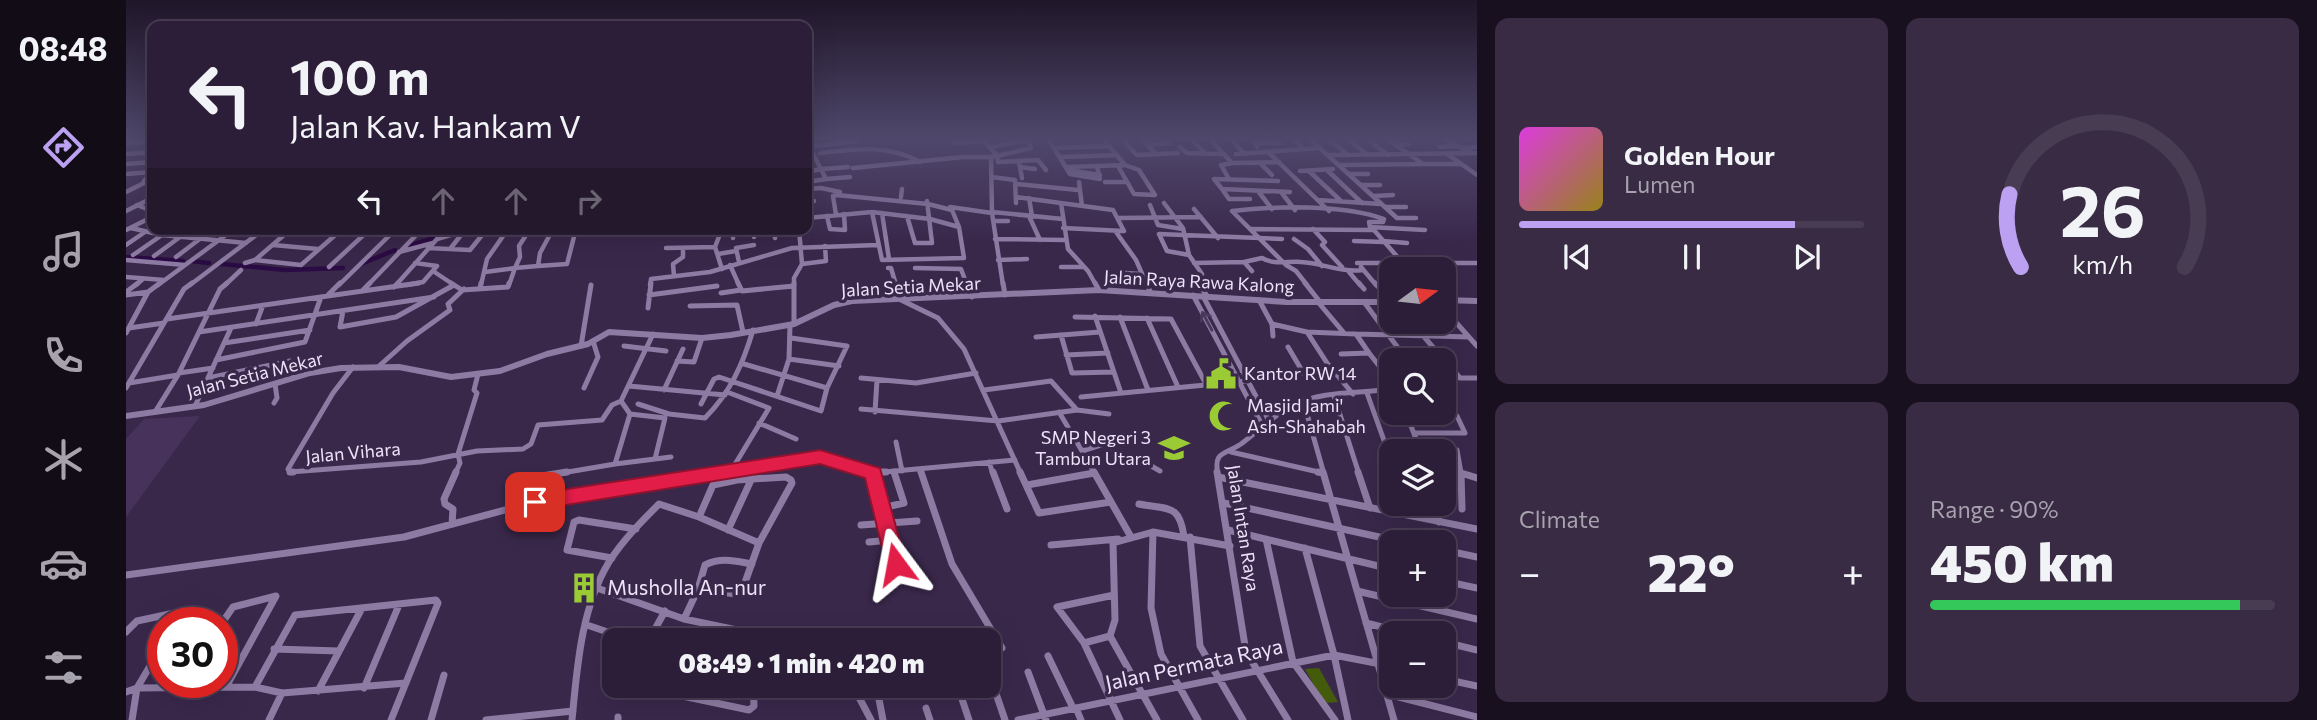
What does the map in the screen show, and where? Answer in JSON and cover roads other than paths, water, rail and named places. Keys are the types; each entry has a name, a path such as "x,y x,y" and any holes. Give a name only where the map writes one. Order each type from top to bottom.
{"street":[{"path":"823,174 826,179"},
{"path":"992,174 992,213 1005,295"},
{"path":"1021,174 1022,178"},
{"path":"1071,174 1099,179 1100,174"},
{"path":"1122,174 1136,196 1153,196 1156,194 1142,174"},
{"path":"1227,174 1239,190"},
{"path":"1291,174 1329,211"},
{"path":"1312,174 1341,201"},
{"path":"1330,174 1362,203"},
{"path":"1350,174 1368,174"},
{"path":"1350,174 1398,219 1416,218"},
{"path":"812,181 850,177"},
{"path":"992,177 1014,179 1017,184 1016,203"},
{"path":"126,192 147,179"},
{"path":"1250,199 1229,199 1214,179 1279,181"},
{"path":"1257,181 1266,191"},
{"path":"1079,182 1082,206"},
{"path":"1105,182 1127,182"},
{"path":"1017,184 1078,190"},
{"path":"1361,185 1380,185"},
{"path":"812,189 901,197 992,213 1063,219"},
{"path":"901,197 902,189"},
{"path":"1222,189 1290,192"},
{"path":"1258,191 1272,209"},
{"path":"1281,192 1295,210"},
{"path":"1374,196 1393,195"},
{"path":"836,215 833,196 927,202 953,211 959,227 963,258 879,258 872,212"},
{"path":"859,196 862,212"},
{"path":"1016,197 1113,210 1124,231 1063,228"},
{"path":"1029,198 1031,216 1040,240"},
{"path":"126,211 147,200"},
{"path":"1318,200 1406,207"},
{"path":"907,216 916,244 932,242 927,202"},
{"path":"1061,203 1065,240 1071,254 1084,267 1099,290"},
{"path":"1164,203 1183,229 1189,254 1202,274 1195,278 1269,421"},
{"path":"137,205 147,209"},
{"path":"1150,205 1159,226 1183,229"},
{"path":"1194,209 1218,238"},
{"path":"1344,333 1296,271 1232,211 1272,209 1373,214 1384,219 1383,222 1368,222 1399,257"},
{"path":"812,218 872,212 930,219 959,227"},
{"path":"881,213 889,259"},
{"path":"827,216 830,229 845,229 844,214"},
{"path":"1119,218 1201,217"},
{"path":"129,229 147,220"},
{"path":"994,221 1007,221"},
{"path":"875,228 885,228"},
{"path":"129,229 145,232"},
{"path":"1251,229 1425,230"},
{"path":"1313,229 1325,242 1322,245 1364,289"},
{"path":"126,245 145,232"},
{"path":"1116,232 1136,260 1140,274 1151,293"},
{"path":"1189,254 1167,251 1159,234 1282,239"},
{"path":"129,260 161,235"},
{"path":"172,235 246,243"},
{"path":"127,331 148,292 226,235"},
{"path":"128,382 184,289 256,235"},
{"path":"245,263 255,260 284,235"},
{"path":"255,260 297,265 336,235"},
{"path":"329,267 364,235"},
{"path":"216,360 269,352 280,346 305,342 324,296 390,235"},
{"path":"363,290 416,235"},
{"path":"394,287 438,238 448,235"},
{"path":"450,249 462,235"},
{"path":"428,248 472,248 482,235"},
{"path":"480,288 487,259 504,235"},
{"path":"415,264 434,268 454,285 464,289 509,286 520,257 519,246 526,235"},
{"path":"538,267 540,253 549,235"},
{"path":"485,272 567,264 574,235"},
{"path":"720,235 715,247 722,269"},
{"path":"777,396 789,359 795,276 802,264 800,235"},
{"path":"154,256 181,236"},
{"path":"176,257 201,238"},
{"path":"995,239 1065,240"},
{"path":"1294,239 1308,249 1324,268"},
{"path":"1354,241 1407,243"},
{"path":"399,251 433,243"},
{"path":"273,245 320,249"},
{"path":"648,308 651,279 722,269 739,262 802,247 878,245"},
{"path":"718,254 736,251 738,247 754,246"},
{"path":"802,264 826,261 825,246"},
{"path":"666,248 715,247"},
{"path":"674,276 673,264 682,257 683,248"},
{"path":"736,251 739,262"},
{"path":"1194,262 1248,262 1248,259 1260,258 1268,262 1304,262 1324,268 1363,270"},
{"path":"998,260 1027,259"},
{"path":"129,260 189,262"},
{"path":"1244,262 1252,271"},
{"path":"1379,263 1357,263 1379,288"},
{"path":"1456,263 1474,263 1477,270"},
{"path":"730,265 741,290"},
{"path":"1061,267 1084,267"},
{"path":"127,331 208,313 423,282 434,268"},
{"path":"888,268 891,268 901,300 942,321 964,349 1039,513 1111,502"},
{"path":"915,268 961,269 972,297"},
{"path":"155,412 178,374 221,286 240,270"},
{"path":"1125,273 1140,274"},
{"path":"126,277 164,280"},
{"path":"126,293 144,279"},
{"path":"343,311 338,326 396,317 454,285"},
{"path":"581,346 591,285"},
{"path":"649,295 718,286"},
{"path":"721,293 794,286"},
{"path":"378,367 407,341 450,310 448,304 464,289"},
{"name":"Jalan Raya Rawa Kalong","path":"1005,295 1099,290 1259,300 1379,302"},
{"path":"126,293 148,292"},
{"name":"Jalan Setia Mekar","path":"126,416 195,406 310,373 353,367 416,369 451,377 510,369 547,354 581,346 609,332 702,338 792,324 839,303 1005,295"},
{"path":"1193,295 1262,425"},
{"path":"199,332 434,297"},
{"path":"1259,300 1272,324 1273,336"},
{"path":"1456,300 1477,301"},
{"path":"1364,302 1399,348"},
{"path":"256,324 263,305"},
{"path":"691,306 737,305 743,332"},
{"path":"1095,316 1121,393"},
{"path":"1075,317 1173,320 1206,384"},
{"path":"1121,317 1148,390"},
{"path":"1147,318 1178,387"},
{"path":"1456,322 1477,346"},
{"path":"1272,324 1307,332 1469,337"},
{"path":"195,406 231,328"},
{"path":"224,343 310,330"},
{"path":"638,404 669,414 700,419 708,416 726,394 744,364 753,330"},
{"path":"1036,337 1100,332"},
{"path":"1307,332 1327,363 1353,394"},
{"path":"458,454 526,448 531,444 538,425 602,420 612,405 621,401 653,334"},
{"path":"1356,334 1379,365"},
{"path":"1061,335 1072,373 1114,372"},
{"path":"1424,337 1434,348"},
{"path":"677,361 694,362 702,338"},
{"path":"701,404 716,377 819,412 823,409 827,388 847,348 845,344 791,338"},
{"path":"584,388 598,357 593,341"},
{"path":"624,346 666,351"},
{"path":"1288,347 1304,374"},
{"path":"664,390 683,349"},
{"path":"1066,355 1108,353"},
{"path":"1341,354 1369,353"},
{"path":"789,359 839,366"},
{"path":"208,377 290,361"},
{"path":"744,364 827,388"},
{"name":"Jalan Vihara","path":"353,367 324,408 288,469 290,472 421,462 458,454"},
{"path":"128,382 213,368"},
{"path":"1242,371 1316,374"},
{"path":"861,378 916,383 976,373"},
{"path":"1456,373 1461,379 1477,378"},
{"path":"452,524 453,509 445,504 444,499 460,463 458,454 477,393 474,390 478,374"},
{"path":"875,412 877,380"},
{"path":"984,390 1051,381 1077,410"},
{"path":"1082,397 1247,381"},
{"path":"274,402 277,398 275,384"},
{"path":"629,386 726,394 769,408 731,471"},
{"name":"Jalan Intan Raya","path":"1288,720 1246,652 1217,457 1231,452 1262,425 1303,400 1379,391"},
{"path":"1367,393 1383,439"},
{"path":"1334,396 1370,508"},
{"path":"1303,400 1379,666"},
{"path":"621,401 630,414 666,419 655,459"},
{"path":"861,409 998,421 1077,410 1109,414"},
{"path":"1059,412 1111,502 1128,538"},
{"path":"615,464 630,414"},
{"path":"1414,433 1465,433 1456,416"},
{"path":"759,424 796,439"},
{"path":"1411,425 1416,439"},
{"path":"882,508 904,503 896,442"},
{"path":"1082,451 1107,443 1122,460 1146,463 1160,471"},
{"path":"1457,450 1462,509"},
{"path":"1231,452 1323,473"},
{"path":"529,478 671,457"},
{"path":"126,575 404,537 535,502 817,457 873,473 1015,460"},
{"path":"989,462 1007,509"},
{"path":"920,469 952,564 1002,648"},
{"path":"873,473 901,581"},
{"path":"1027,485 1094,473"},
{"path":"1461,473 1477,478"},
{"path":"698,589 739,594 759,543 792,483 786,477 752,478 713,485 699,517"},
{"path":"1218,477 1379,510"},
{"path":"728,530 752,478"},
{"path":"1224,503 1379,538"},
{"path":"486,720 572,716 587,625 599,589 612,558 659,504 699,517 759,543"},
{"path":"1139,504 1176,511 1181,517 1187,537 1200,646 1242,720"},
{"path":"1412,516 1477,529"},
{"path":"1438,516 1439,522"},
{"path":"612,558 567,550 566,545 574,522 579,520 636,529"},
{"path":"861,525 916,521"},
{"path":"1228,530 1379,566"},
{"path":"1153,532 1151,608 1161,654 1198,720"},
{"path":"1157,720 1110,636 1115,620 1113,543 1153,532 1230,546"},
{"path":"1051,545 1128,538"},
{"path":"1266,539 1293,662 1335,720"},
{"path":"869,542 891,540"},
{"path":"1305,548 1334,655 1348,720"},
{"path":"1456,553 1477,557"},
{"path":"684,619 698,589 705,565 711,561 726,559 752,564"},
{"path":"1456,584 1477,589"},
{"path":"599,589 684,619 727,628"},
{"path":"1357,591 1477,619"},
{"path":"1114,595 1057,607 1084,643 1120,720"},
{"path":"233,607 276,596 238,665"},
{"path":"255,687 295,615 361,610 433,600 438,603 391,720"},
{"path":"364,688 399,605"},
{"path":"318,691 361,610"},
{"path":"656,628 665,611"},
{"path":"127,628 147,619"},
{"path":"1366,623 1379,626"},
{"path":"587,625 602,630"},
{"path":"1084,643 1110,636"},
{"path":"1456,645 1477,650"},
{"path":"274,649 339,651"},
{"name":"Jalan Permata Raya","path":"1018,720 1046,717 1142,692 1334,655 1378,663"},
{"path":"1048,656 1081,720"},
{"path":"132,720 137,688 147,671"},
{"path":"1028,672 1046,717"},
{"path":"431,720 444,676"},
{"path":"1456,682 1477,686"},
{"path":"238,687 255,687 282,693 406,683"},
{"path":"126,692 147,687"},
{"path":"269,720 282,693"},
{"path":"692,698 749,710 754,706 754,698"},
{"path":"859,698 871,720"},
{"path":"879,698 883,720"},
{"path":"962,698 969,720"},
{"path":"997,698 1005,720"},
{"path":"1388,698 1394,720"},
{"path":"1403,698 1477,717"},
{"path":"926,708 930,720"}],"waterway":[{"path":"406,247 442,235"},
{"path":"361,264 395,250"},
{"path":"126,257 183,261"},
{"path":"191,261 209,263"},
{"path":"221,264 285,270 343,268"}],"place":[{"name":"Kantor RW 14","path":"1221,374"},
{"name":"Masjid Jami' Ash-Shahabah","path":"1224,416"},
{"name":"SMP Negeri 3 Tambun Utara","path":"1174,448"},
{"name":"Musholla An-nur","path":"584,588"}]}
